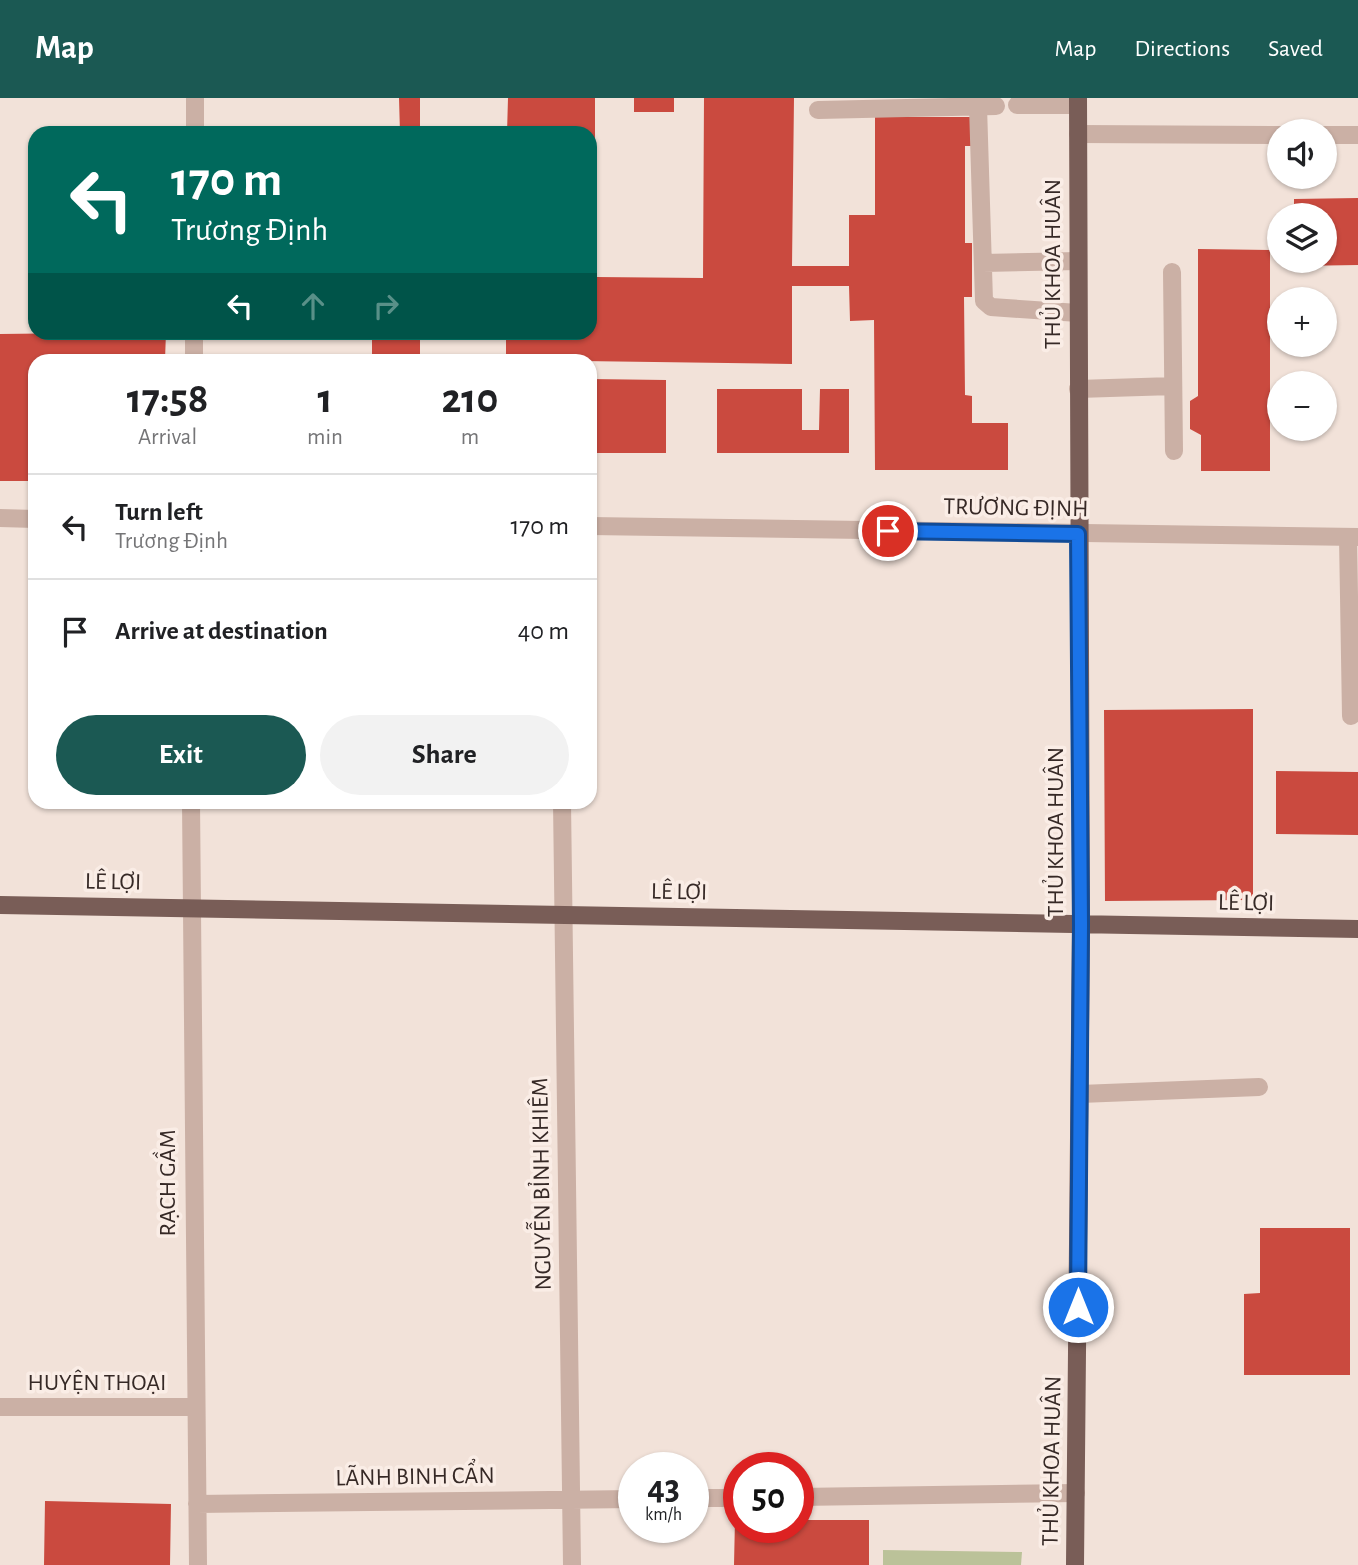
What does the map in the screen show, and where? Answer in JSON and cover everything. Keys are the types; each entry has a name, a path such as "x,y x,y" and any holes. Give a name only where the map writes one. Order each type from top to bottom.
{"main road":[{"name":"THỦ KHOA HUÂN","path":"1076,1565 1081,925 1078,102"},
{"name":"LÊ LỢI","path":"0,905 1358,929"}],"street":[{"path":"195,98 195,126"},
{"path":"1017,105 1078,102"},
{"path":"818,110 987,106 984,301 991,307 1078,313"},
{"path":"1078,134 1267,135"},
{"path":"1337,135 1358,135"},
{"path":"984,263 1077,261"},
{"path":"1172,272 1174,451"},
{"path":"1078,388 1173,386"},
{"path":"0,518 28,519"},
{"name":"TRƯƠNG ĐỊNH","path":"597,526 1353,537"},
{"path":"1351,716 1353,537"},
{"name":"RẠCH GẦM","path":"191,809 194,1407 198,1565"},
{"name":"NGUYỄN BỈNH KHIÊM","path":"562,809 572,1565"},
{"path":"1080,1094 1259,1087"},
{"name":"HUYỆN THOẠI","path":"0,1407 194,1407"},
{"path":"814,1497 1076,1493"},
{"name":"LÃNH BINH CẨN","path":"197,1504 618,1499"}],"green space":[{"path":"883,1550 1022,1552 1021,1565 883,1565"}],"building":[{"path":"399,98 420,98 420,126 400,126"},
{"path":"508,98 595,98 595,126 507,126"},
{"path":"634,98 674,98 674,112 634,112"},
{"path":"704,98 794,98 792,266 849,266 849,215 875,215 875,117 974,117 975,146 965,146 965,243 972,243 972,297 964,297 965,395 972,396 972,423 1008,423 1008,470 875,470 874,320 850,321 849,286 792,286 792,364 597,361 597,354 506,354 506,340 597,340 597,277 703,278"},
{"path":"1358,198 1358,265 1337,265 1337,203 1294,203 1294,199"},
{"path":"1198,249 1267,250 1267,273 1270,273 1270,287 1267,287 1267,357 1270,357 1270,371 1267,371 1267,441 1270,441 1270,471 1201,471 1201,435 1190,429 1190,401 1198,396"},
{"path":"0,334 28,334 28,340 166,340 165,354 28,354 28,481 0,481"},
{"path":"372,340 420,340 420,354 372,354"},
{"path":"597,379 666,380 666,453 597,453"},
{"path":"717,389 802,389 802,430 819,430 820,389 849,389 849,453 717,453"},
{"path":"1253,709 1253,900 1105,901 1104,710"},
{"path":"1276,771 1358,772 1358,835 1276,834"},
{"path":"1260,1228 1350,1228 1350,1375 1244,1375 1244,1294 1260,1293"},
{"path":"45,1501 171,1504 170,1565 44,1565"},
{"path":"814,1520 869,1520 869,1565 734,1565 734,1543 814,1543"}],"route":[{"path":"888,531 1078,534 1081,925 1078,1307"}]}
